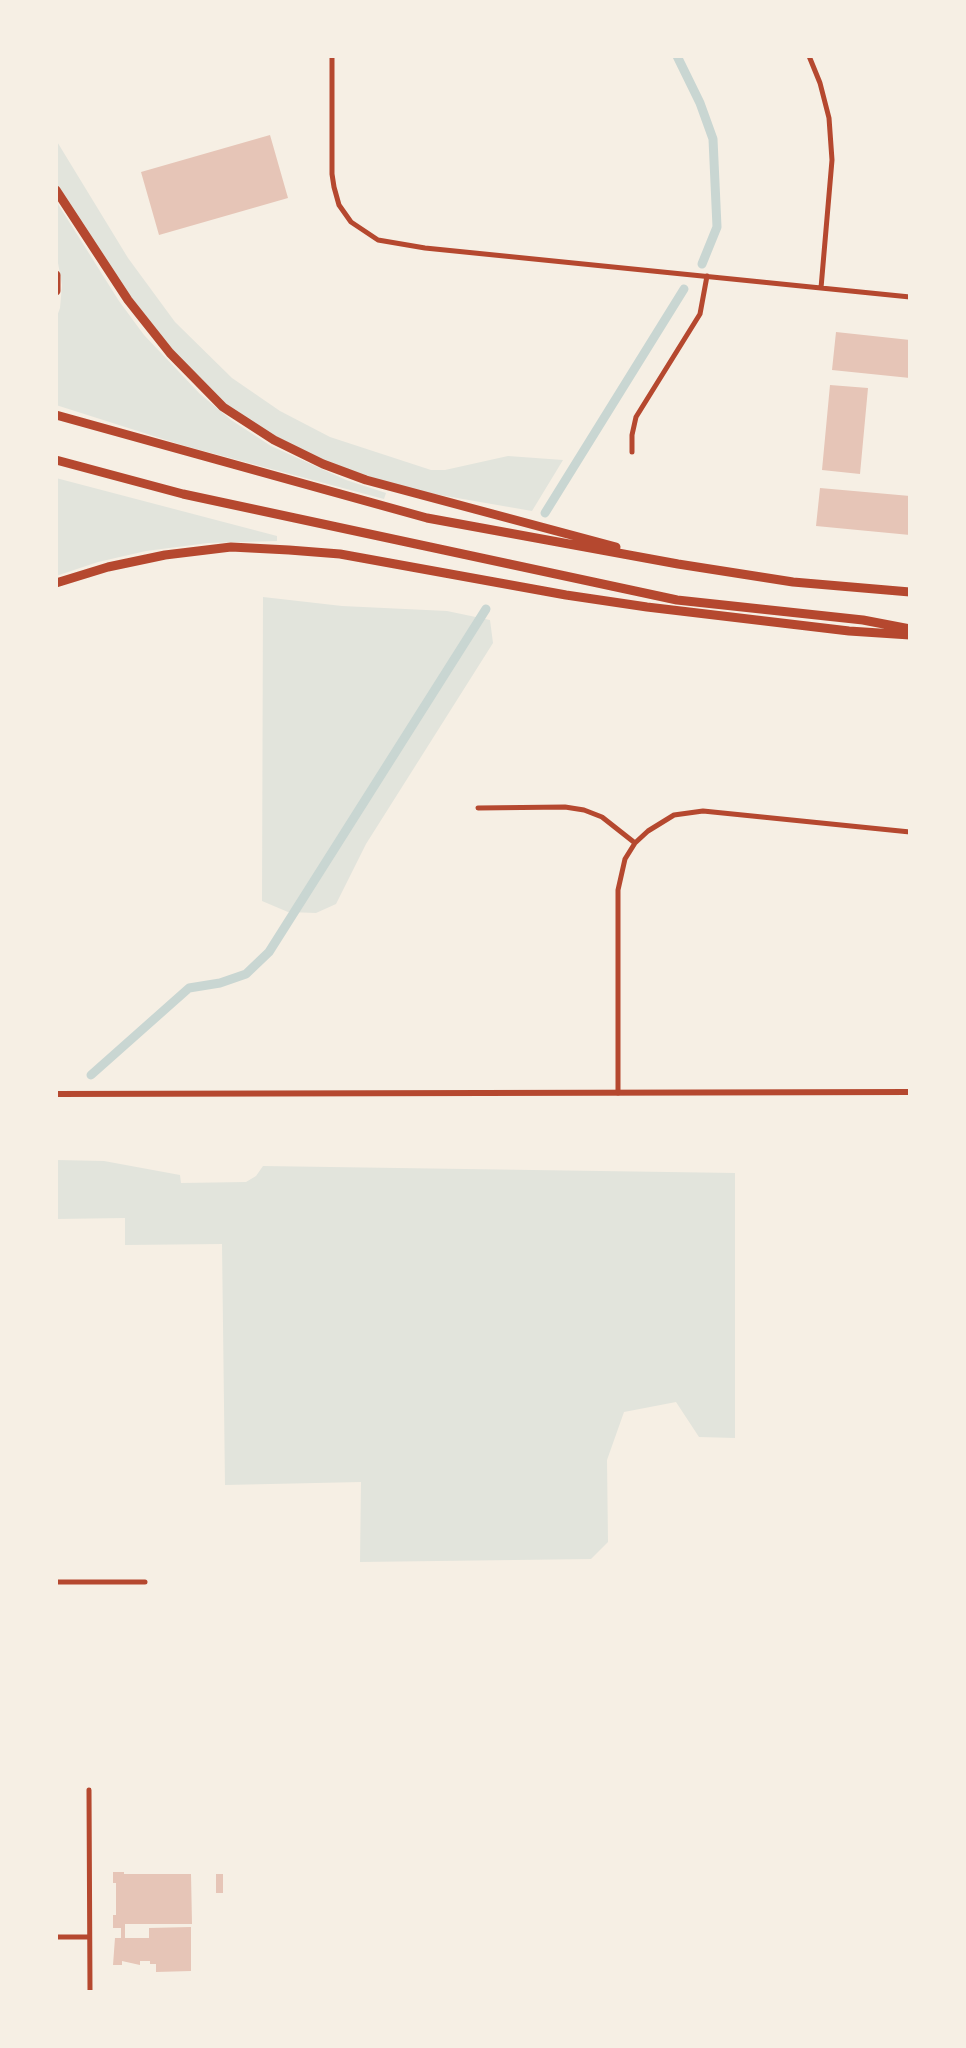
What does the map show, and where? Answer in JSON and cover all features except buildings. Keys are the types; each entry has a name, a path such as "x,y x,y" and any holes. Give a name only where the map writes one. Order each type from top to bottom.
{"highway":[{"path":"56,190 128,300 170,353 223,407 274,440 323,464 366,480 678,564"},
{"path":"56,275 56,291"},
{"path":"56,415 427,518 793,582 910,592"},
{"path":"56,460 183,494 677,600 863,621 910,629"},
{"path":"56,583 108,567 164,555 231,547 289,550 340,554 648,607 849,631 910,635"}],"street":[{"path":"332,56 332,174 339,205 359,230 377,240 398,245 910,297"},
{"path":"809,56 820,83 829,118 832,160 821,289"},
{"path":"632,452 636,418 700,314 707,276"},
{"path":"478,808 565,807 584,810 602,817 635,843"},
{"path":"618,1093 617,895 623,864 635,843 648,831 683,813 702,811 910,832"},
{"path":"56,1094 910,1092"},
{"path":"56,1583 145,1582"},
{"path":"89,1790 90,1992"},
{"path":"56,1937 89,1937"}],"shaded area":[{"path":"56,140 128,258 175,322 232,378 280,411 330,437 431,470 445,470 508,456 563,460 532,511 411,490 331,464 294,447 224,403 171,352 108,266 56,183"},
{"path":"56,201 119,301 144,335 200,394 231,420 271,446 346,480 386,493 384,499 185,446 56,405 56,319 62,285 56,252"},
{"path":"56,478 277,536 277,541 208,543 146,551 98,562 56,576"},
{"path":"263,597 342,606 447,611 490,620 493,643 366,844 336,904 316,913 288,912 262,901"},
{"path":"56,1160 104,1161 180,1175 181,1183 246,1182 256,1176 263,1166 735,1173 735,1438 699,1437 676,1402 624,1412 607,1460 608,1542 591,1559 360,1562 361,1482 225,1485 222,1244 125,1245 125,1218 56,1219"}],"waterway":[{"path":"677,56 700,103 713,139 717,227 702,264"},
{"path":"545,513 684,289"},
{"path":"91,1075 189,988 220,983 246,974 269,952 486,609"}]}
